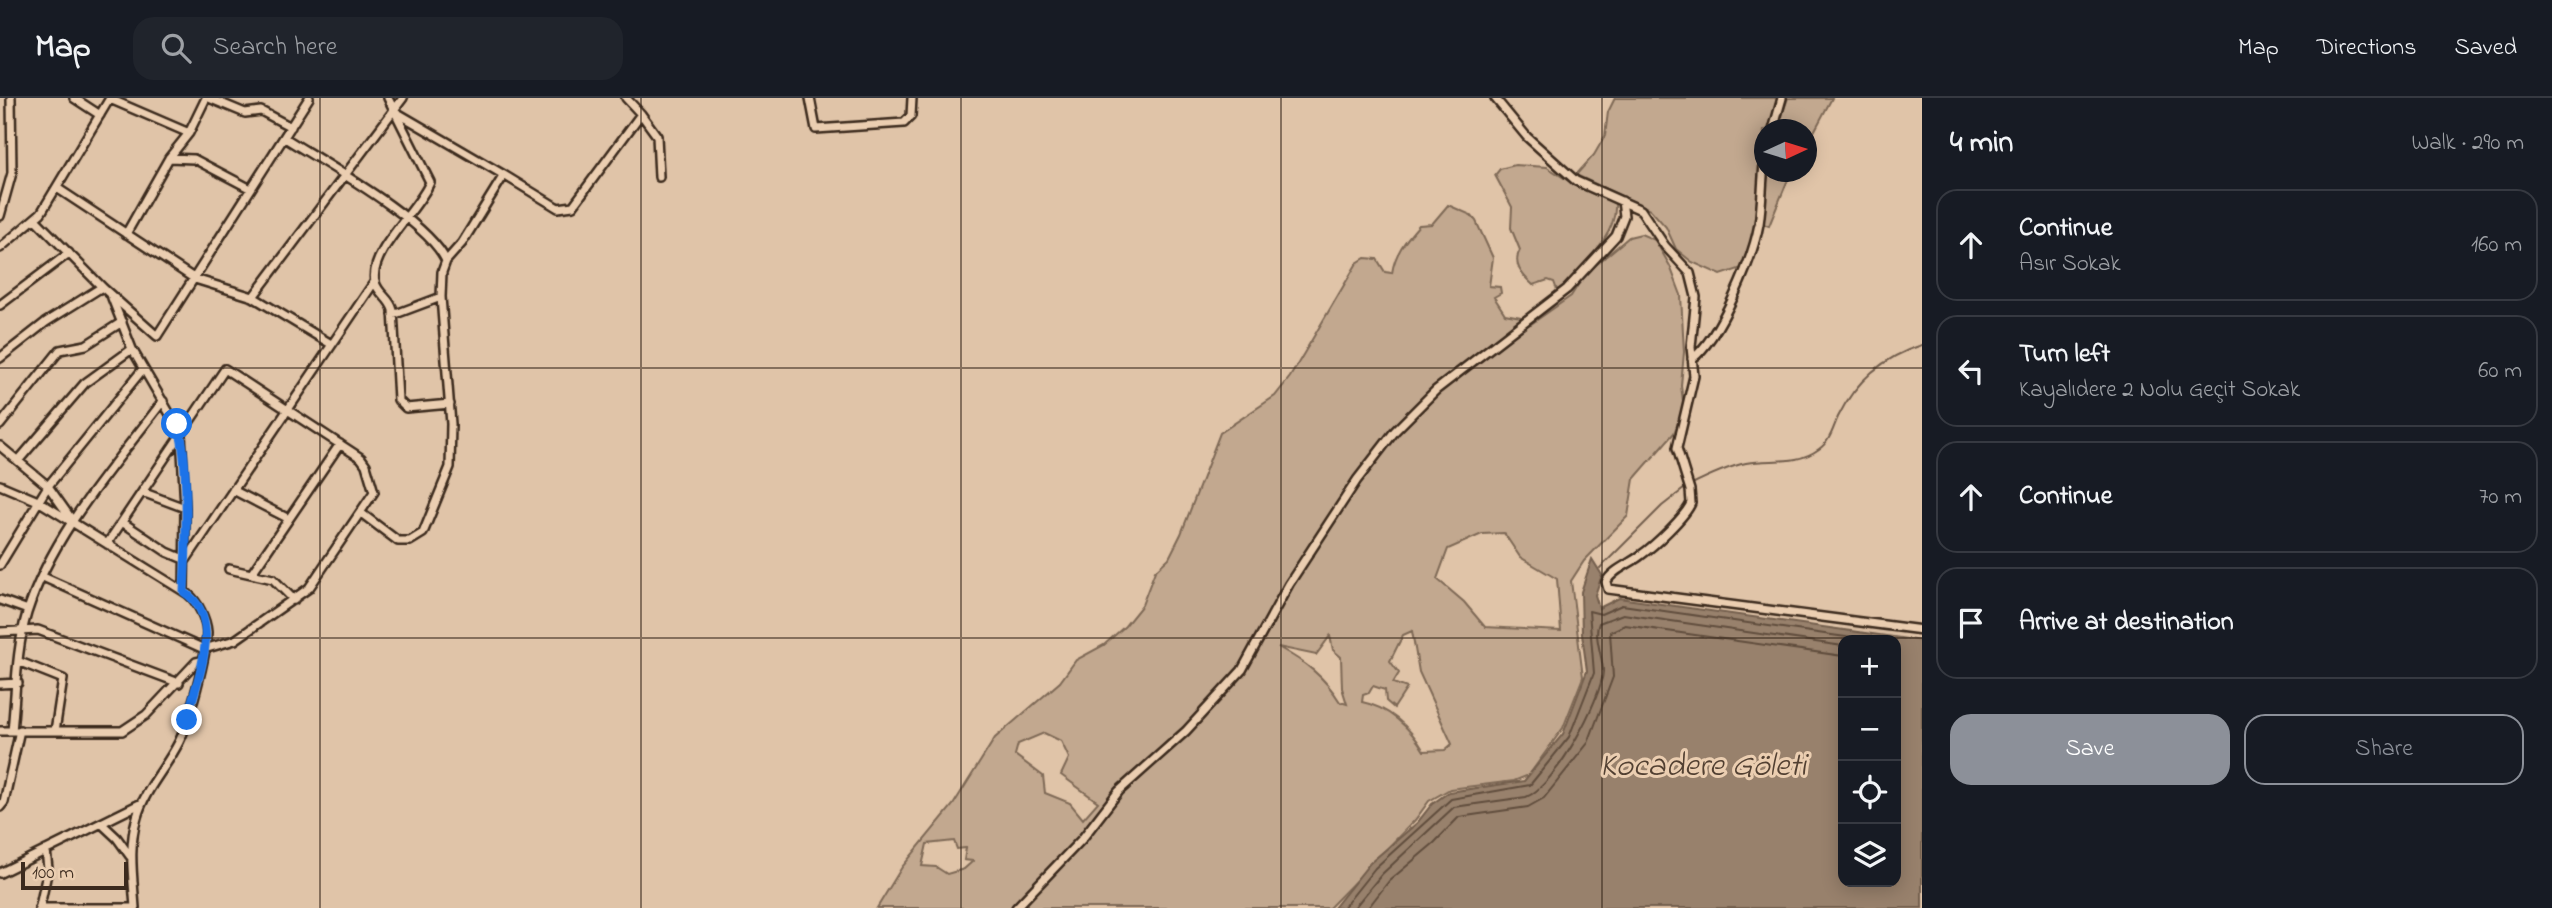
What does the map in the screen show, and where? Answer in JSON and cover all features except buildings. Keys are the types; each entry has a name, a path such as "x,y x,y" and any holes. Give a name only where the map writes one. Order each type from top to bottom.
{"street":[{"path":"0,216 8,195 13,168 11,98"},
{"path":"125,234 169,158 189,133 207,98 245,113 261,111 291,127"},
{"path":"102,287 157,336 195,279 249,188 285,138 309,98"},
{"path":"186,560 375,281 379,258 430,182 388,98"},
{"path":"394,98 402,98"},
{"path":"253,297 402,98"},
{"path":"626,98 657,136 659,177"},
{"path":"810,98 816,130 904,123 911,116 912,98"},
{"path":"1495,98 1552,163 1594,191 1622,201 1645,215 1665,246 1692,277 1697,304 1691,347 1689,404 1677,440 1677,451 1690,490 1691,503 1643,554 1610,576 1606,582 1608,589 1922,630"},
{"path":"1776,119 1782,98"},
{"path":"75,99 100,115"},
{"path":"1,245 36,220 110,99 189,133"},
{"path":"393,111 558,208 568,209 585,192 641,114"},
{"path":"0,120 10,120"},
{"path":"285,138 406,219 438,245 446,261"},
{"path":"169,158 194,159 249,188"},
{"path":"361,513 399,542 413,540 423,533 450,467 450,404 441,297 446,261 462,243 504,175"},
{"path":"1692,359 1714,334 1748,261 1759,225 1763,182"},
{"path":"0,184 8,195"},
{"path":"57,188 195,279 253,297 331,344"},
{"path":"1016,908 1082,839 1119,791 1186,731 1242,670 1289,584 1357,480 1395,431 1436,390 1567,289 1616,236 1625,216 1622,201"},
{"path":"36,220 113,300 132,349 181,436 185,508 184,592"},
{"path":"0,305 69,253"},
{"path":"375,281 379,290 391,302 399,404 406,408 450,404"},
{"path":"0,358 3,350 102,287"},
{"path":"366,293 373,289 379,290"},
{"path":"393,315 441,297"},
{"path":"0,425 59,351 86,345 122,322"},
{"path":"18,461 85,383 132,349"},
{"path":"0,564 48,486 143,369"},
{"path":"43,577 204,649 234,640 294,600 321,574 361,513 374,486 366,463 225,369 107,544"},
{"path":"0,807 4,802 16,730 20,662 28,610 71,520 163,401"},
{"path":"252,573 340,444"},
{"path":"0,446 48,486 71,520"},
{"path":"0,485 38,501 71,520 184,592 196,602 206,626 204,649 180,741 142,803 132,841 135,908 40,907 48,869 46,850"},
{"path":"233,490 289,519"},
{"path":"142,492 185,508"},
{"path":"122,522 167,552 186,560"},
{"path":"229,569 278,582 294,600"},
{"path":"0,600 28,610"},
{"path":"0,632 38,630 179,683"},
{"path":"0,731 105,733 125,730 179,683 196,662 201,661"},
{"path":"20,662 63,679 55,731"},
{"path":"0,684 18,683"},
{"path":"0,873 142,803"},
{"path":"101,823 121,843 132,861"}],"shaded area":[{"path":"1615,98 1777,98 1772,119 1754,119 1754,182 1760,182 1756,223 1742,268 1721,275 1692,262 1676,249 1666,227 1650,209 1576,175 1594,155 1605,136 1608,112"},
{"path":"1788,98 1832,98 1817,126 1817,119 1781,119"},
{"path":"1515,165 1547,167 1578,187 1615,203 1611,227 1605,238 1579,270 1557,290 1554,282 1548,280 1533,285 1518,265 1520,250 1511,228 1512,207 1495,175 1500,169"},
{"path":"1767,182 1787,182 1769,226 1763,224"},
{"path":"1448,205 1471,215 1493,258 1489,286 1500,287 1501,293 1494,297 1505,314 1521,317 1531,324 1571,296 1585,274 1629,237 1641,234 1655,240 1670,266 1681,295 1684,352 1681,386 1684,408 1674,433 1634,479 1628,516 1584,561 1571,581 1583,677 1563,728 1529,775 1514,781 1450,789 1429,801 1415,820 1329,908 877,908 902,867 953,805 995,738 1060,682 1076,660 1104,645 1125,626 1142,605 1155,571 1169,558 1181,534 1220,433 1275,396 1290,377 1357,263 1365,258 1377,259 1385,272 1392,273 1398,253 1409,236 1419,225 1432,224","holes":["1504,533 1520,557 1557,579 1561,631 1485,627 1464,602 1437,579 1448,549 1482,534","1412,631 1419,672 1452,744 1445,750 1424,751 1398,719 1381,708 1362,702 1363,695 1369,693 1373,686 1385,690 1386,701 1394,708 1407,688 1393,683 1399,673 1390,661 1403,635","1330,636 1333,650 1341,657 1342,688 1347,704 1340,702 1313,670 1278,647 1316,655","1044,733 1061,741 1069,758 1061,775 1098,802 1083,819 1070,803 1045,793 1043,776 1015,755 1018,744","954,841 957,849 966,848 964,860 973,861 964,869 947,874 936,867 922,866 927,844"]}],"water":[{"name":"Kocadere Göleti","path":"1592,559 1602,575 1595,595 1599,608 1619,598 1880,635 1838,635 1838,887 1901,887 1901,638 1922,641 1922,908 1334,908 1370,863 1417,823 1432,804 1449,792 1524,781 1563,734 1587,671 1582,634 1581,592"}],"waterway":[{"path":"1690,485 1739,465 1793,460 1819,449 1826,443 1845,404 1862,381 1883,363 1922,345"},
{"path":"1600,568 1662,506 1685,488"}],"route":[{"path":"177,424 181,436 185,508 184,592 194,599 206,626 187,720"}]}
